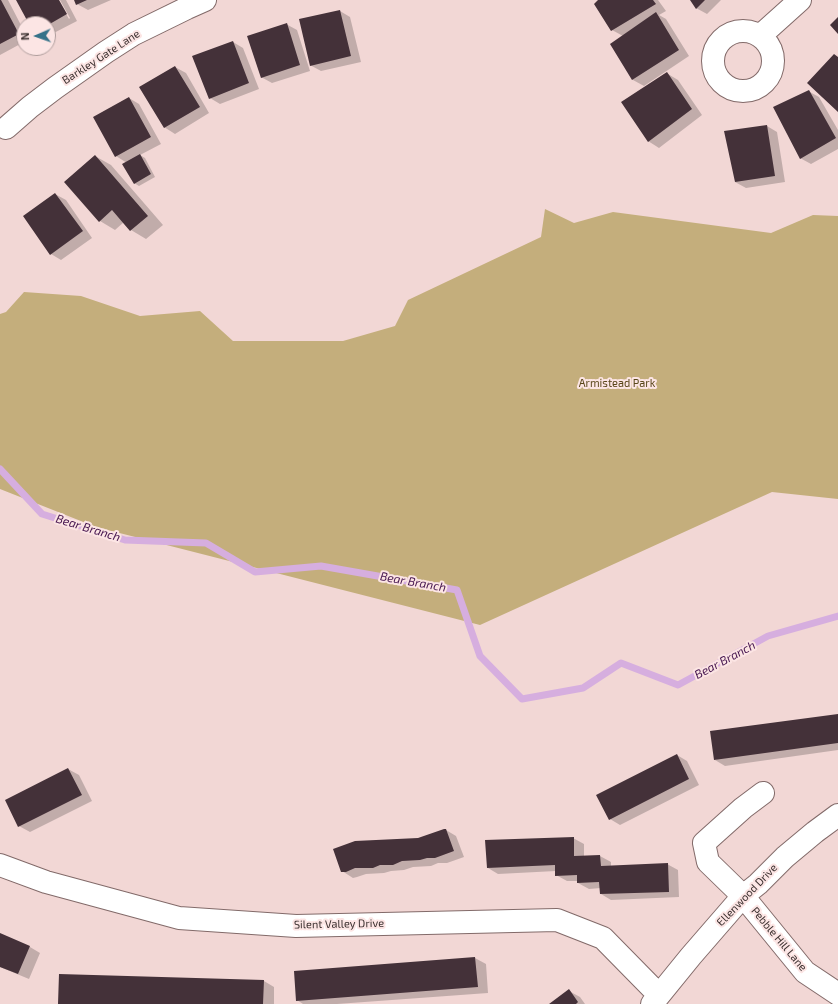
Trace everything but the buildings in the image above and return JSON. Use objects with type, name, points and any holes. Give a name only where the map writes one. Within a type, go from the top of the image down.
[{"type":"street","name":"Barkley Gate Lane","points":[[6,128],[55,88],[106,52],[134,34],[205,0]]},
{"type":"street","points":[[760,36],[800,0]]},
{"type":"street","name":"Pebble Hill Lane","points":[[763,793],[743,808],[704,844],[708,862],[743,896],[805,972],[838,994]]},
{"type":"street","name":"Ellenwood Drive","points":[[655,1000],[743,896],[758,884],[785,856],[838,815]]},
{"type":"street","name":"Silent Valley Drive","points":[[0,865],[46,882],[179,918],[296,926],[557,920],[603,938],[655,1000]]},
{"type":"green space","name":"Armistead Park","points":[[545,209],[574,223],[613,212],[771,233],[813,215],[838,216],[838,499],[772,492],[480,625],[96,527],[0,489],[0,314],[6,312],[24,292],[81,296],[140,316],[200,311],[233,341],[343,341],[395,326],[408,300],[541,237]]},
{"type":"waterway","name":"Bear Branch","points":[[0,469],[42,514],[125,540],[206,543],[255,572],[321,566],[457,590],[480,656],[522,699],[583,688],[621,663],[678,685],[768,636],[838,616]]}]
